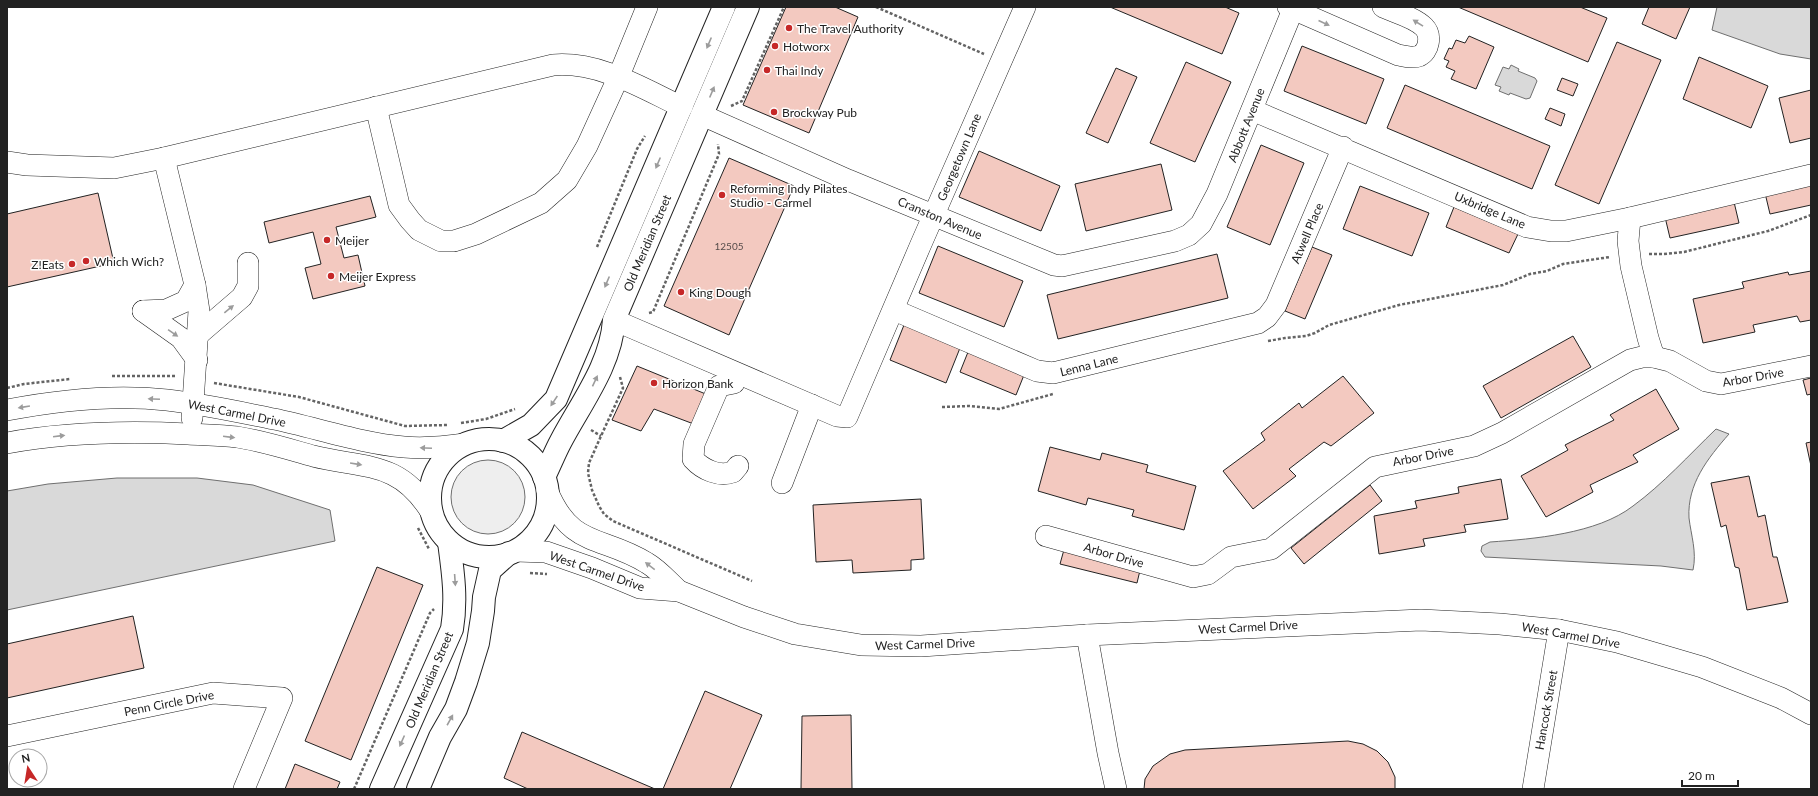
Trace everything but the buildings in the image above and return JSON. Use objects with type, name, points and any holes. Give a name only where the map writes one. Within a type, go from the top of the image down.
[{"type":"main road","name":"Old Meridian Street","points":[[503,441],[531,425],[556,398],[569,371],[724,7]]},
{"type":"main road","name":"Old Meridian Street","points":[[546,483],[562,440],[596,380],[613,336],[614,320],[748,7]]},
{"type":"main road","points":[[418,789],[440,737],[456,709],[466,682],[478,643],[484,597],[490,570],[512,552],[526,544],[541,525],[546,514],[546,483],[540,468],[528,454],[512,444],[503,441],[483,440],[465,444],[454,450],[439,467],[423,517],[438,528],[449,542],[471,554],[484,557],[512,552]]},
{"type":"main road","name":"Old Meridian Street","points":[[381,789],[452,629],[456,603],[449,542]]},
{"type":"street","points":[[376,107],[399,205],[419,230],[441,241],[454,241],[476,234],[541,203],[567,180],[587,146],[618,78],[647,7]]},
{"type":"street","name":"Georgetown Lane","points":[[812,405],[837,416],[847,417],[894,310],[933,215],[1025,7]]},
{"type":"street","points":[[1292,8],[1398,55],[1409,58],[1418,57],[1425,52],[1429,35],[1425,28],[1418,22],[1383,7]]},
{"type":"street","name":"Abbott Avenue","points":[[1187,236],[1201,224],[1217,194],[1292,8]]},
{"type":"street","points":[[7,162],[27,165],[114,168],[164,158],[553,65],[583,66],[618,78],[682,107]]},
{"type":"street","name":"Uxbridge Lane","points":[[1252,110],[1343,147],[1527,226],[1551,231],[1566,231],[1630,218],[1811,175]]},
{"type":"street","name":"Cranston Avenue","points":[[702,115],[843,178],[1054,265],[1062,266],[1139,250],[1175,241],[1187,236]]},
{"type":"street","name":"Atwell Place","points":[[1267,316],[1276,305],[1343,147]]},
{"type":"street","points":[[164,158],[195,284],[199,310],[199,334],[192,404],[191,434]]},
{"type":"street","points":[[1630,218],[1628,241],[1629,253],[1639,304],[1654,357]]},
{"type":"street","points":[[199,334],[242,297],[248,286],[248,263]]},
{"type":"street","points":[[195,284],[186,301],[166,310],[143,312],[181,338],[197,360]]},
{"type":"street","name":"Lenna Lane","points":[[894,310],[1037,371],[1053,373],[1258,323],[1267,316]]},
{"type":"street","points":[[614,320],[731,381],[812,405],[782,483]]},
{"type":"street","name":"Arbor Drive","points":[[1046,536],[1193,577],[1208,574],[1231,557],[1271,549],[1375,467],[1474,446],[1502,433],[1630,360],[1642,357],[1654,357],[1670,361],[1706,381],[1721,384],[1811,366]]},
{"type":"street","points":[[731,381],[696,462],[720,474],[733,472],[738,466]]},
{"type":"street","name":"West Carmel Drive","points":[[7,410],[59,402],[109,398],[166,400],[253,415],[357,439],[398,446],[436,448],[465,444]]},
{"type":"street","name":"West Carmel Drive","points":[[7,443],[78,434],[139,432],[209,434],[237,438],[265,443],[314,456],[387,470],[413,489],[424,501],[423,517]]},
{"type":"street","name":"West Carmel Drive","points":[[546,483],[553,505],[568,525],[579,534],[648,563],[679,591]]},
{"type":"street","name":"West Carmel Drive","points":[[512,552],[546,552],[592,568],[640,588],[679,591],[744,618],[795,634],[861,645],[921,646],[1087,635],[1421,620],[1500,624],[1559,630],[1617,642],[1702,667],[1781,698],[1811,714]]},
{"type":"street","name":"Hancock Street","points":[[1533,789],[1559,630]]},
{"type":"street","points":[[1087,635],[1116,789]]},
{"type":"street","name":"Penn Circle Drive","points":[[7,736],[213,693],[282,698],[244,789]]},
{"type":"path","points":[[732,105],[742,101],[784,7]]},
{"type":"path","points":[[876,7],[1001,61]]},
{"type":"path","points":[[595,252],[637,149],[649,129]]},
{"type":"path","points":[[644,315],[653,312],[719,154],[718,142]]},
{"type":"path","points":[[1262,343],[1285,338],[1306,336],[1315,333],[1329,324],[1399,305],[1503,285],[1530,274],[1548,271],[1569,262],[1594,260],[1629,253],[1664,254],[1684,252],[1768,231],[1811,215]]},
{"type":"path","points":[[620,374],[622,388],[589,464],[588,473],[592,490],[604,514],[612,520],[752,581]]},
{"type":"path","points":[[942,407],[969,406],[999,409],[1054,394]]},
{"type":"path","points":[[460,423],[486,419],[508,413],[518,407]]},
{"type":"path","points":[[405,426],[453,424]]},
{"type":"path","points":[[585,427],[601,436]]},
{"type":"path","points":[[423,517],[430,553]]},
{"type":"path","points":[[523,573],[551,575]]},
{"type":"path","points":[[354,789],[430,613],[436,608]]},
{"type":"shaded area","points":[[1717,7],[1811,7],[1811,59],[1780,54],[1712,30]]},
{"type":"shaded area","points":[[1511,65],[1519,69],[1518,71],[1535,78],[1537,81],[1530,98],[1526,99],[1510,93],[1509,95],[1499,91],[1501,87],[1495,85],[1503,67],[1509,69]]},
{"type":"shaded area","points":[[1716,429],[1729,434],[1700,472],[1691,494],[1689,506],[1689,518],[1694,550],[1693,570],[1661,566],[1485,557],[1481,551],[1482,546],[1490,542],[1545,537],[1583,529],[1602,523],[1618,515],[1633,506],[1655,488]]},
{"type":"shaded area","points":[[481,460],[495,460],[509,466],[519,476],[525,490],[525,504],[519,518],[509,528],[495,534],[481,534],[467,528],[457,518],[451,504],[451,490],[457,476],[467,466]]},
{"type":"shaded area","points":[[117,478],[197,478],[253,485],[330,510],[335,541],[7,610],[7,491],[48,484]]},
{"type":"place","name":"The Travel Authority","points":[[789,28]]},
{"type":"place","name":"Hotworx","points":[[775,46]]},
{"type":"place","name":"Thai Indy","points":[[767,70]]},
{"type":"place","name":"Brockway Pub","points":[[774,112]]},
{"type":"place","name":"Reforming Indy Pilates Studio - Carmel","points":[[722,195]]},
{"type":"place","name":"Meijer","points":[[327,240]]},
{"type":"place","name":"Which Wich?","points":[[86,261]]},
{"type":"place","name":"Z!Eats","points":[[72,264]]},
{"type":"place","name":"Meijer Express","points":[[331,276]]},
{"type":"place","name":"King Dough","points":[[681,292]]},
{"type":"place","name":"Horizon Bank","points":[[654,383]]}]
